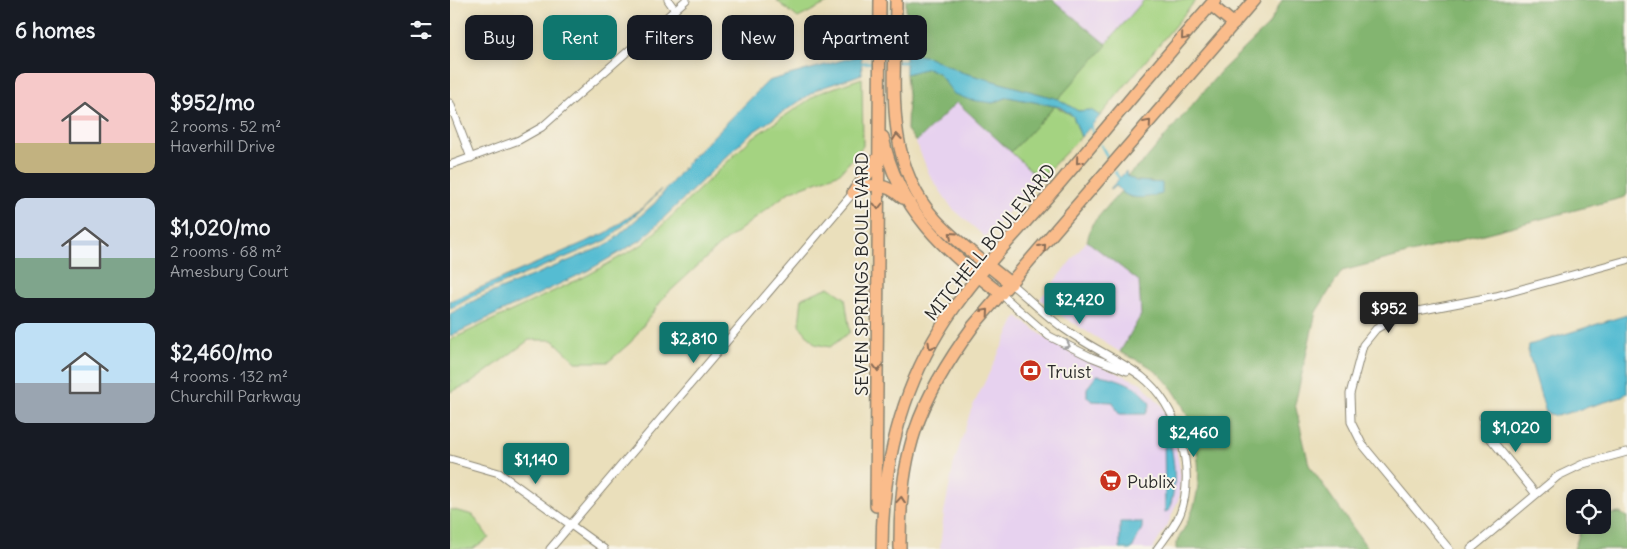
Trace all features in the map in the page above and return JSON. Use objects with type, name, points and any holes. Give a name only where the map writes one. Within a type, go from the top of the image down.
[{"type":"main road","name":"SEVEN SPRINGS BOULEVARD","points":[[877,549],[880,0]]},
{"type":"main road","points":[[896,0],[898,145],[912,186],[936,219],[1011,284]]},
{"type":"main road","points":[[900,549],[902,483],[909,449],[919,415],[951,356],[974,325],[1254,0]]},
{"type":"main road","points":[[1213,2],[1234,24]]},
{"type":"main road","name":"MITCHELL BOULEVARD","points":[[882,549],[887,470],[903,405],[934,340],[955,306],[1213,2]]},
{"type":"main road","points":[[880,121],[892,171],[907,202]]},
{"type":"main road","points":[[853,193],[872,170],[878,157]]},
{"type":"main road","points":[[853,193],[863,186],[878,186],[891,189],[907,202],[937,239],[1001,294]]},
{"type":"street","points":[[668,0],[675,10]]},
{"type":"street","points":[[450,165],[519,140],[542,127],[686,0]]},
{"type":"street","points":[[450,103],[471,158]]},
{"type":"street","points":[[550,549],[853,193]]},
{"type":"street","points":[[1449,549],[1362,444],[1351,422],[1350,394],[1363,345],[1376,329],[1402,314],[1496,296],[1627,260]]},
{"type":"street","points":[[1011,284],[1065,329],[1141,376],[1164,398],[1174,416],[1185,473],[1184,498],[1179,514],[1157,549]]},
{"type":"street","points":[[1001,294],[1049,336],[1091,357],[1141,376]]},
{"type":"street","points":[[1484,417],[1486,433],[1535,493]]},
{"type":"street","points":[[1471,549],[1535,493],[1558,476],[1583,464],[1627,452]]},
{"type":"street","points":[[450,459],[499,473],[604,549]]},
{"type":"shaded area","points":[[1053,0],[1144,0],[1107,45]]},
{"type":"shaded area","points":[[957,102],[1040,179],[985,237],[952,208],[930,176],[916,142]]},
{"type":"shaded area","points":[[1087,241],[1139,281],[1141,315],[1120,352],[1060,315],[1040,299]]},
{"type":"shaded area","points":[[1017,316],[1050,341],[1080,357],[1141,383],[1162,406],[1174,434],[1181,476],[1179,498],[1168,524],[1153,549],[940,549],[944,512],[954,463],[971,410]]},
{"type":"green space","points":[[776,0],[829,0],[829,2],[798,18]]},
{"type":"green space","points":[[906,0],[1053,0],[1107,45],[1058,99],[961,72],[927,57],[927,15],[906,15]]},
{"type":"green space","points":[[1144,0],[1196,0],[1100,116],[1091,110],[1078,111],[1058,99]]},
{"type":"green space","points":[[1282,0],[1627,0],[1627,194],[1625,197],[1342,271],[1316,312],[1295,404],[1309,465],[1368,549],[1176,549],[1176,543],[1193,509],[1197,492],[1199,473],[1193,434],[1187,415],[1167,382],[1150,367],[1120,352],[1141,315],[1139,281],[1087,241],[1092,224],[1120,192],[1131,197],[1148,197],[1153,182],[1136,181],[1127,176],[1146,159],[1221,71],[1268,26]]},
{"type":"green space","points":[[928,68],[938,73],[955,94],[993,103],[1008,97],[1055,106],[1011,152],[957,102],[916,142],[907,130],[908,95],[906,74]]},
{"type":"green space","points":[[862,78],[863,146],[840,173],[789,192],[719,246],[665,296],[631,342],[608,362],[576,362],[553,340],[529,340],[471,383],[450,392],[450,340],[588,275],[643,244],[752,138],[819,93]]},
{"type":"green space","points":[[1055,106],[1073,116],[1081,137],[1040,179],[1011,152]]},
{"type":"green space","points":[[829,287],[845,298],[850,332],[830,347],[815,344],[799,325],[802,298]]},
{"type":"green space","points":[[450,509],[473,515],[489,538],[472,549],[450,549]]},
{"type":"green space","points":[[1620,513],[1627,517],[1627,549],[1574,549],[1579,534],[1611,534],[1611,514]]},
{"type":"water","points":[[927,57],[929,57],[961,72],[1058,99],[1078,111],[1091,110],[1100,116],[1081,137],[1073,116],[1060,107],[1008,97],[993,103],[970,100],[954,94],[938,73],[928,68],[906,74],[906,60],[927,60]]},
{"type":"water","points":[[843,60],[861,60],[862,74],[818,89],[750,134],[641,240],[587,271],[450,336],[450,314],[479,298],[609,244],[655,203],[691,159],[768,81]]},
{"type":"water","points":[[1126,171],[1127,176],[1136,181],[1162,183],[1162,194],[1137,198],[1126,195],[1117,186],[1110,189]]},
{"type":"water","points":[[661,189],[652,200],[607,240],[477,294],[450,309],[450,301],[606,233],[645,206]]},
{"type":"water","points":[[1627,315],[1627,393],[1622,397],[1557,416],[1546,413],[1528,352],[1529,345]]},
{"type":"water","points":[[1097,375],[1120,380],[1135,387],[1150,404],[1146,414],[1119,414],[1113,402],[1092,401],[1087,397],[1087,388]]},
{"type":"water","points":[[1164,434],[1169,434],[1174,472],[1172,500],[1169,510],[1165,512]]},
{"type":"water","points":[[1120,522],[1142,522],[1142,528],[1132,549],[1120,549]]},
{"type":"waterway","points":[[861,63],[877,62]]},
{"type":"waterway","points":[[897,62],[906,62]]},
{"type":"waterway","points":[[1090,126],[1094,133]]},
{"type":"waterway","points":[[1101,145],[1109,160]]},
{"type":"waterway","points":[[1115,172],[1119,178]]},
{"type":"place","name":"Truist","points":[[1031,371]]},
{"type":"place","name":"Publix","points":[[1111,481]]}]
